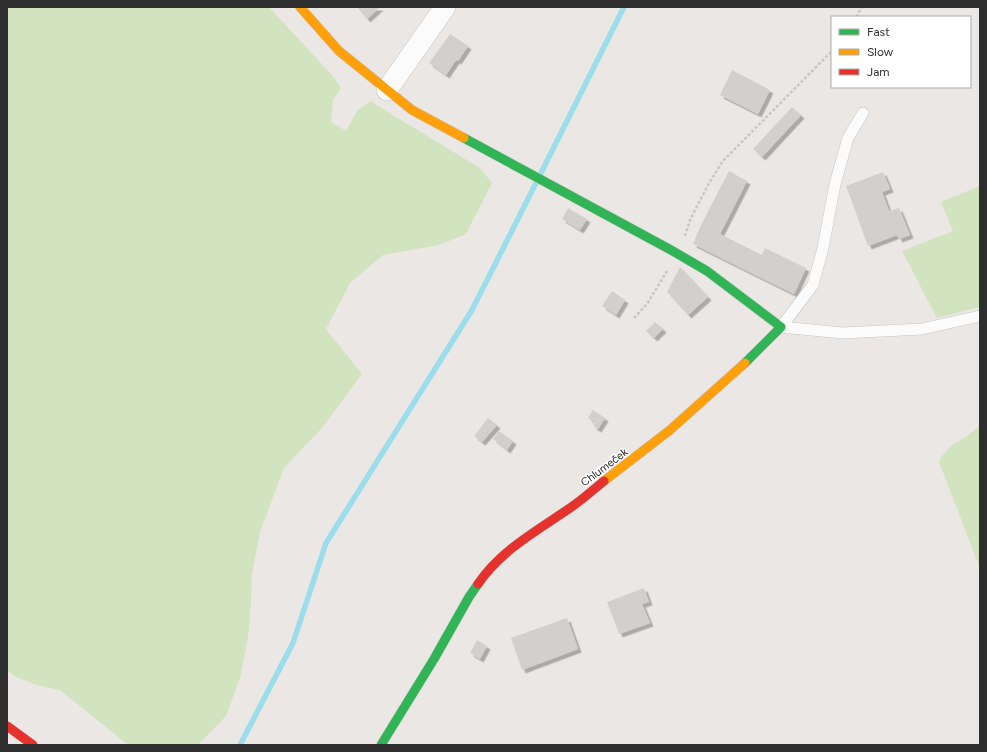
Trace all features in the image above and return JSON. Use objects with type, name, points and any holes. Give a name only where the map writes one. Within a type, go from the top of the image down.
[{"type":"main road","points":[[306,9],[339,50],[412,110],[674,252],[719,280],[780,327]]},
{"type":"main road","name":"Chlumeček","points":[[381,745],[434,659],[469,597],[480,581],[499,560],[522,540],[571,507],[670,430],[738,369],[780,327]]},
{"type":"main road","points":[[7,726],[33,745]]},
{"type":"street","points":[[388,90],[445,7]]},
{"type":"lane","points":[[780,327],[813,285],[823,248],[835,184],[848,138],[863,113]]},
{"type":"lane","points":[[780,327],[844,332],[922,329],[980,316]]},
{"type":"path","points":[[857,16],[862,7]]},
{"type":"path","points":[[634,318],[647,304],[707,187],[722,162],[831,52]]},
{"type":"green space","points":[[7,7],[269,7],[332,75],[341,88],[333,100],[331,122],[346,131],[357,111],[370,101],[480,168],[492,183],[466,234],[439,245],[383,255],[350,283],[326,329],[362,374],[322,428],[284,468],[260,532],[252,573],[248,638],[240,678],[226,716],[198,745],[128,745],[60,690],[36,685],[14,676],[7,670]]},
{"type":"green space","points":[[980,186],[980,307],[937,318],[902,251],[953,231],[941,202]]},
{"type":"green space","points":[[980,426],[980,568],[939,462],[951,446]]},
{"type":"building","points":[[357,7],[380,7],[367,19]]},
{"type":"building","points":[[450,34],[468,46],[446,75],[429,63]]},
{"type":"building","points":[[732,70],[770,90],[758,114],[720,95]]},
{"type":"building","points":[[792,107],[801,115],[762,157],[753,149]]},
{"type":"building","points":[[729,171],[747,181],[720,234],[762,255],[765,248],[806,268],[794,294],[693,244],[701,225]]},
{"type":"building","points":[[883,172],[890,189],[882,192],[889,211],[899,208],[910,235],[899,239],[897,235],[868,246],[846,186]]},
{"type":"building","points":[[568,208],[587,219],[580,230],[562,219]]},
{"type":"building","points":[[680,267],[708,297],[688,315],[667,292]]},
{"type":"building","points":[[612,291],[625,300],[616,315],[602,306]]},
{"type":"building","points":[[655,322],[663,329],[654,338],[646,331]]},
{"type":"building","points":[[593,410],[605,418],[598,429],[593,426],[595,423],[588,418]]},
{"type":"building","points":[[488,418],[497,425],[482,442],[474,436]]},
{"type":"building","points":[[499,431],[513,441],[507,450],[493,439]]},
{"type":"building","points":[[644,588],[649,602],[642,604],[650,623],[619,634],[607,602]]},
{"type":"building","points":[[567,618],[578,649],[522,670],[511,638]]},
{"type":"building","points":[[477,640],[487,646],[480,659],[470,653]]},
{"type":"waterway","points":[[540,175],[624,7]]},
{"type":"waterway","points":[[240,745],[293,643],[326,543],[472,310],[536,183]]},
{"type":"traffic: fast","points":[[464,138],[707,271],[781,327],[745,363]]},
{"type":"traffic: fast","points":[[381,745],[478,584]]},
{"type":"traffic: slow","points":[[300,7],[339,51],[412,110],[464,138]]},
{"type":"traffic: slow","points":[[604,481],[670,430],[745,363]]},
{"type":"traffic: jam","points":[[478,584],[487,572],[509,551],[574,505],[604,481]]},
{"type":"traffic: jam","points":[[7,726],[33,745]]}]
